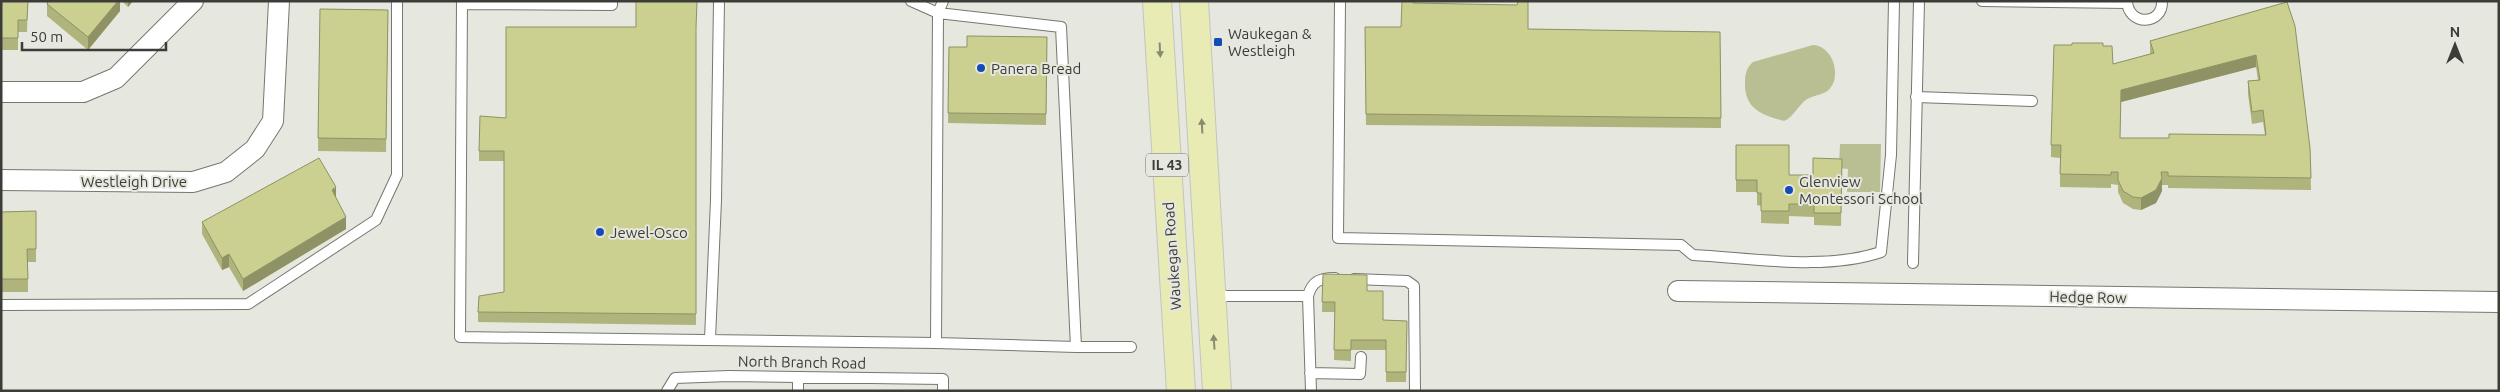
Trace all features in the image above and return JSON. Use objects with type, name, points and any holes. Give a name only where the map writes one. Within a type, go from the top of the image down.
[{"type":"main road","name":"Waukegan Road","points":[[1157,1],[1181,391]]},
{"type":"main road","name":"IL 43","points":[[1194,1],[1217,391]]},
{"type":"street","points":[[1,92],[83,92],[116,78],[193,1]]},
{"type":"street","name":"Westleigh Drive","points":[[1,180],[194,182],[226,172],[255,149],[273,121],[279,1]]},
{"type":"street","name":"Hedge Row","points":[[1678,291],[2499,302]]},
{"type":"lane","points":[[1,305],[248,304],[376,220],[397,174],[397,1]]},
{"type":"lane","points":[[612,1],[612,5],[462,3],[460,337],[710,339],[1131,347]]},
{"type":"lane","points":[[710,339],[716,200],[719,1]]},
{"type":"lane","points":[[911,1],[938,13],[1061,27],[1076,347]]},
{"type":"lane","points":[[936,343],[938,13],[943,1]]},
{"type":"lane","points":[[1340,1],[1338,238],[1681,245],[1693,255],[1820,262],[1866,257],[1881,252],[1891,155],[1894,1]]},
{"type":"lane","points":[[1913,264],[1918,1]]},
{"type":"lane","points":[[1982,1],[2127,2],[2128,9],[2136,18],[2147,21],[2158,15],[2162,1]]},
{"type":"lane","points":[[1916,97],[2032,101]]},
{"type":"lane","points":[[1311,391],[1308,296],[1314,283],[1319,280],[1385,280],[1411,283],[1415,292],[1415,391]]},
{"type":"lane","points":[[1211,296],[1308,296]]},
{"type":"lane","points":[[1310,373],[1360,374],[1361,356]]},
{"type":"lane","points":[[798,377],[798,391]]},
{"type":"lane","name":"North Branch Road","points":[[667,391],[675,378],[798,377],[943,379],[943,391]]},
{"type":"green space","points":[[1813,45],[1825,50],[1833,61],[1835,75],[1829,90],[1807,99],[1791,117],[1784,121],[1756,110],[1748,99],[1745,84],[1747,69],[1751,64]]},
{"type":"green space","points":[[1840,144],[1881,144],[1880,192],[1847,192],[1848,169],[1839,168]]},
{"type":"building","points":[[1,1],[28,1],[27,20],[18,20],[18,38],[1,38]]},
{"type":"building","points":[[48,1],[118,1],[88,37],[47,4]]},
{"type":"building","name":"Jewel-Osco","points":[[636,1],[697,1],[696,314],[478,312],[479,296],[504,292],[504,151],[479,151],[480,116],[506,118],[506,27],[636,27]]},
{"type":"building","points":[[1402,1],[1413,1],[1413,3],[1517,5],[1518,1],[1528,1],[1528,29],[1720,32],[1721,118],[1366,114],[1365,27],[1401,27]]},
{"type":"building","points":[[2287,2],[2295,26],[2310,148],[2311,178],[2168,176],[2168,172],[2161,172],[2162,178],[2156,190],[2141,198],[2133,197],[2123,191],[2118,180],[2118,172],[2111,172],[2111,175],[2060,174],[2061,145],[2051,145],[2054,45],[2103,43],[2103,46],[2112,46],[2113,64],[2154,53],[2150,41]],"holes":[[[2256,55],[2260,80],[2248,81],[2252,112],[2263,110],[2266,135],[2169,134],[2169,138],[2120,138],[2121,90]]]},
{"type":"building","points":[[320,9],[388,10],[386,139],[318,138]]},
{"type":"building","points":[[967,36],[1047,37],[1046,114],[948,113],[949,47],[967,47]]},
{"type":"building","name":"Glenview Montessori School","points":[[1736,145],[1789,145],[1789,175],[1813,175],[1813,158],[1842,159],[1841,213],[1814,213],[1814,204],[1789,204],[1789,211],[1761,211],[1761,193],[1757,193],[1757,180],[1736,180]]},
{"type":"building","points":[[319,158],[336,187],[332,190],[346,217],[243,279],[229,254],[222,258],[202,222]]},
{"type":"building","points":[[36,211],[36,249],[27,249],[28,279],[1,279],[1,212]]},
{"type":"building","points":[[1323,274],[1367,275],[1367,291],[1383,291],[1383,320],[1407,321],[1406,372],[1386,372],[1386,340],[1351,340],[1351,350],[1334,350],[1335,302],[1322,302]]},
{"type":"place","name":"Waukegan & Westleigh","points":[[1218,42]]},
{"type":"place","name":"Panera Bread","points":[[981,68]]},
{"type":"place","name":"Glenview Montessori School","points":[[1789,190]]},
{"type":"place","name":"Jewel-Osco","points":[[600,232]]}]
